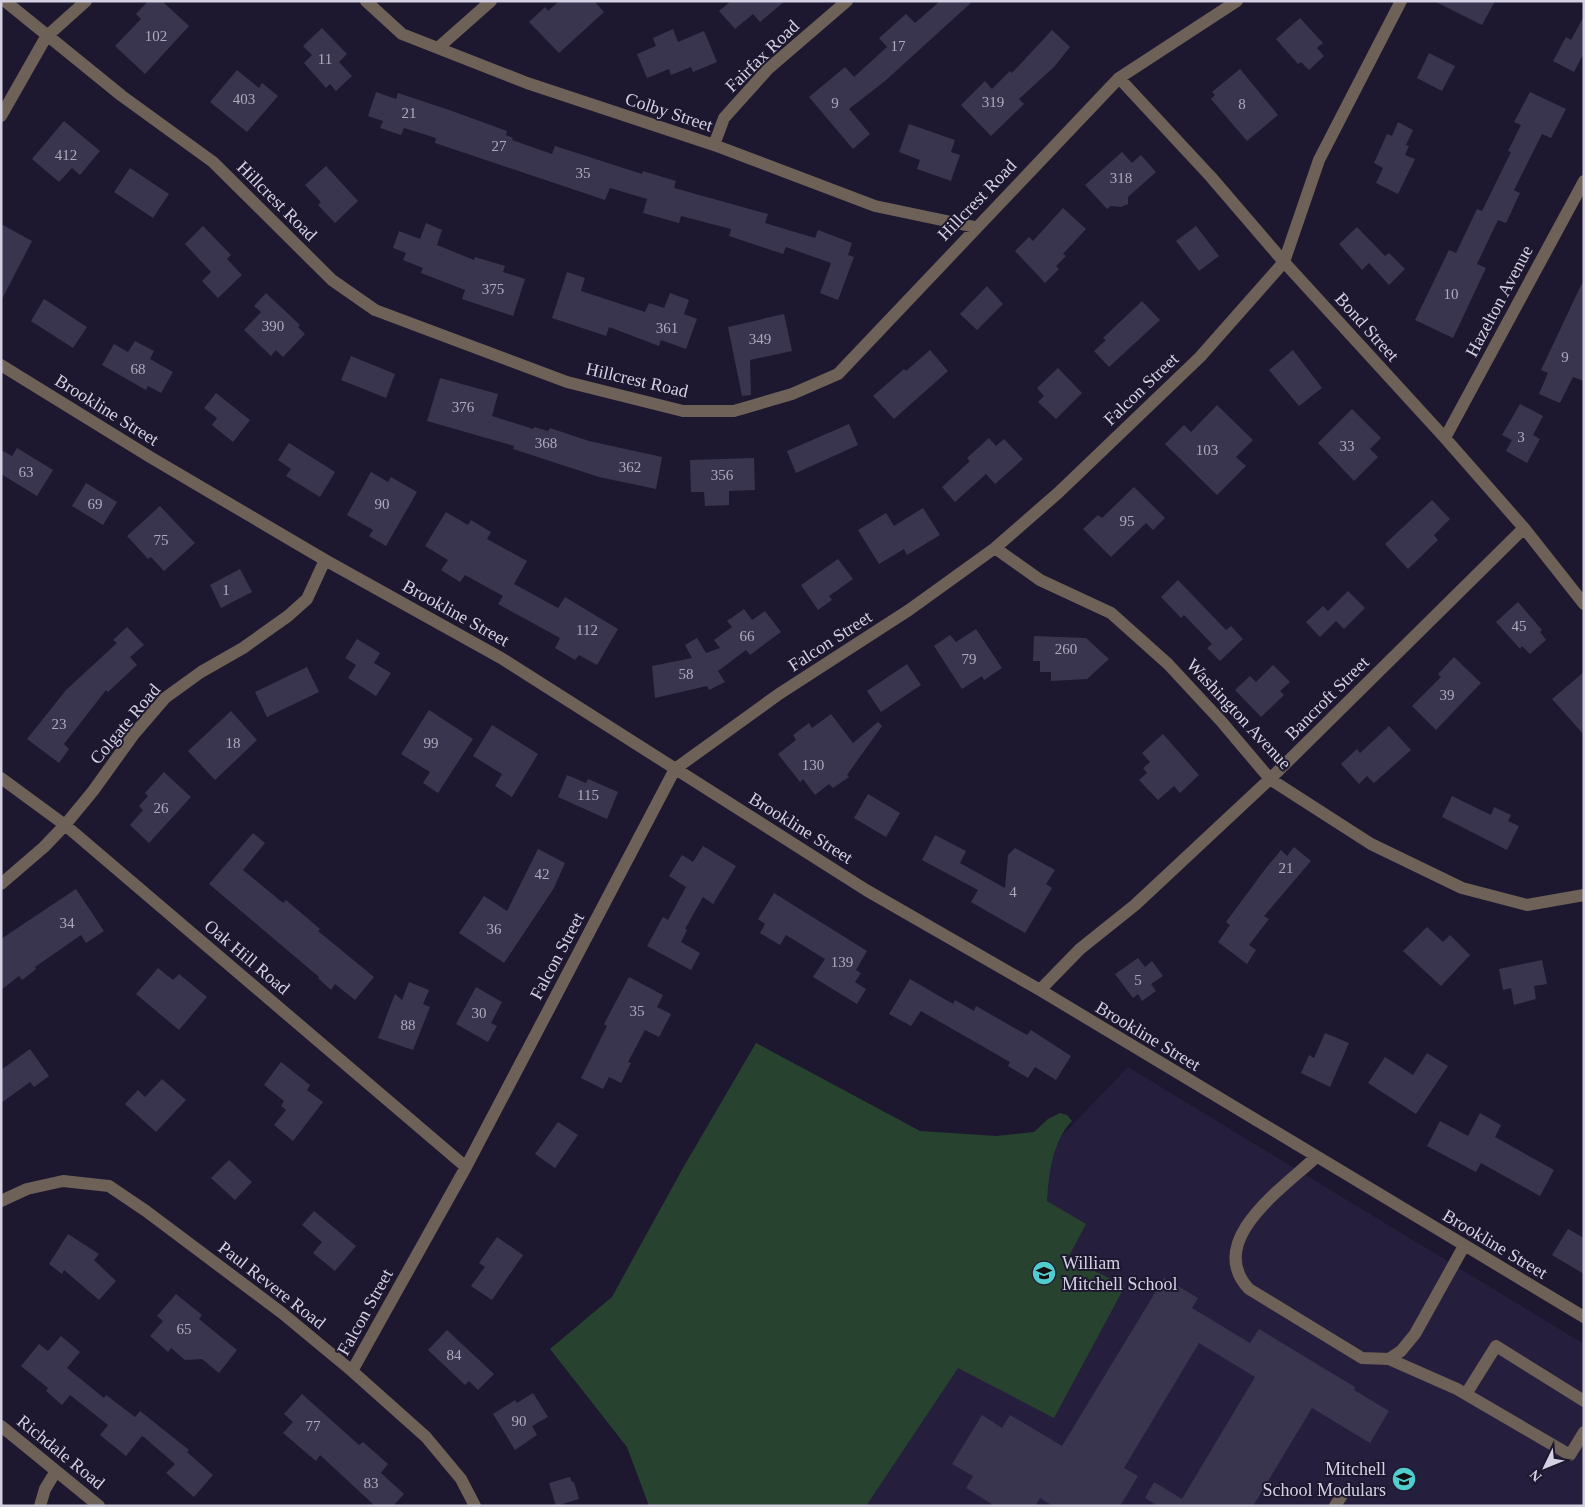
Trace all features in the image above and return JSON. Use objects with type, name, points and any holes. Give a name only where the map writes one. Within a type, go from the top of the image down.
[{"type":"street","name":"Hillcrest Road","points":[[5,1],[46,37],[122,96],[213,162],[332,280],[376,310],[567,382],[683,411],[734,412],[792,394],[838,374],[975,227],[1119,78],[1237,1]]},
{"type":"street","points":[[1,116],[46,37],[86,1]]},
{"type":"street","name":"Colby Street","points":[[366,1],[402,34],[527,83],[714,145],[875,206],[975,227]]},
{"type":"street","points":[[439,47],[491,1]]},
{"type":"street","name":"Fairfax Road","points":[[714,145],[724,118],[768,69],[847,1]]},
{"type":"street","name":"Falcon Street","points":[[352,1370],[466,1167],[675,769],[779,694],[909,610],[995,548],[1058,493],[1200,357],[1284,262],[1319,160],[1401,1]]},
{"type":"street","name":"Bond Street","points":[[1119,78],[1211,177],[1284,262],[1445,438],[1524,528],[1584,604]]},
{"type":"street","name":"Hazelton Avenue","points":[[1445,438],[1584,181]]},
{"type":"street","name":"Brookline Street","points":[[1,365],[150,457],[325,560],[501,658],[866,890],[1040,990],[1315,1158],[1584,1318]]},
{"type":"street","name":"Bancroft Street","points":[[1040,990],[1080,948],[1135,905],[1270,779],[1524,528]]},
{"type":"street","name":"Washington Avenue","points":[[995,548],[1040,580],[1111,614],[1168,664],[1222,721],[1270,779],[1371,844],[1462,888],[1527,905],[1584,895]]},
{"type":"street","name":"Colgate Road","points":[[1,884],[44,847],[65,825],[93,791],[134,734],[165,698],[201,672],[243,648],[288,616],[307,599],[325,560]]},
{"type":"street","name":"Oak Hill Road","points":[[1,778],[65,825],[466,1167]]},
{"type":"street","points":[[1315,1158],[1251,1217],[1239,1236],[1234,1263],[1244,1284],[1249,1289],[1362,1358],[1389,1359],[1466,1394],[1570,1456],[1584,1432]]},
{"type":"street","name":"Paul Revere Road","points":[[1,1200],[27,1189],[64,1181],[109,1186],[146,1210],[282,1313],[352,1370],[426,1436],[461,1478],[475,1506]]},
{"type":"street","points":[[1389,1359],[1401,1351],[1415,1334],[1464,1246]]},
{"type":"street","points":[[1466,1394],[1496,1346],[1584,1401]]},
{"type":"street","name":"Richdale Road","points":[[1,1426],[99,1506]]},
{"type":"street","points":[[40,1506],[45,1489],[56,1471]]},
{"type":"street","points":[[1335,1506],[1344,1492]]},
{"type":"shaded area","name":"William Mitchell School","points":[[756,1043],[1016,1183],[1128,1067],[1584,1344],[1584,1506],[717,1506],[612,1297],[683,1168]]},
{"type":"green space","points":[[756,1043],[920,1131],[996,1136],[1034,1132],[1048,1119],[1060,1113],[1067,1115],[1072,1121],[1065,1129],[1056,1148],[1049,1180],[1047,1201],[1086,1224],[1068,1258],[1125,1286],[1054,1418],[958,1368],[866,1506],[649,1506],[627,1447],[550,1349],[612,1297],[683,1168]]},
{"type":"building","points":[[148,1],[162,1],[189,26],[145,74],[115,46],[141,19],[136,14]]},
{"type":"building","points":[[559,1],[594,1],[604,12],[559,53],[529,22],[545,7],[548,11]]},
{"type":"building","points":[[731,1],[785,1],[760,22],[753,14],[735,29],[719,11]]},
{"type":"building","points":[[940,1],[973,1],[885,81],[849,109],[870,134],[853,149],[809,97],[845,67],[854,77],[887,47],[879,38],[906,14],[915,23]]},
{"type":"building","points":[[1434,1],[1495,1],[1482,25]]},
{"type":"building","points":[[1584,16],[1584,53],[1574,72],[1553,61],[1566,37],[1571,40]]},
{"type":"building","points":[[1300,18],[1323,43],[1317,48],[1324,56],[1309,70],[1301,62],[1298,64],[1276,39]]},
{"type":"building","points":[[322,28],[347,54],[339,62],[352,76],[336,91],[330,84],[326,88],[304,63],[312,55],[303,46]]},
{"type":"building","points":[[673,29],[678,42],[704,31],[717,62],[693,72],[691,67],[671,75],[669,69],[647,78],[637,54],[656,46],[653,38]]},
{"type":"building","points":[[1052,30],[1070,47],[1054,67],[1019,99],[1024,104],[991,136],[961,105],[985,81],[992,89],[1010,71],[1012,73]]},
{"type":"building","points":[[1429,53],[1455,66],[1442,91],[1417,78]]},
{"type":"building","points":[[1240,69],[1278,115],[1247,141],[1211,99],[1215,95],[1212,92]]},
{"type":"building","points":[[237,70],[259,88],[262,83],[278,96],[247,132],[210,102]]},
{"type":"building","points":[[376,92],[396,99],[398,93],[449,110],[507,131],[506,135],[513,138],[512,140],[552,154],[555,146],[642,174],[643,171],[676,181],[674,188],[768,214],[765,223],[815,238],[818,230],[852,243],[848,255],[854,257],[838,300],[820,293],[831,263],[786,247],[783,254],[729,236],[731,229],[681,216],[679,223],[643,213],[647,199],[610,188],[605,200],[435,143],[436,138],[404,128],[401,135],[380,128],[383,121],[368,116]]},
{"type":"building","points":[[1530,92],[1566,109],[1551,138],[1542,134],[1514,190],[1520,193],[1506,223],[1498,220],[1477,264],[1486,268],[1453,338],[1415,320],[1449,250],[1456,253],[1477,209],[1482,211],[1511,152],[1508,151],[1521,125],[1514,122]]},
{"type":"building","points":[[64,121],[100,151],[80,175],[72,168],[59,182],[32,159]]},
{"type":"building","points":[[1398,122],[1413,130],[1406,145],[1409,146],[1405,155],[1415,159],[1398,194],[1376,183],[1383,168],[1374,163],[1387,134],[1392,136]]},
{"type":"building","points":[[909,124],[955,140],[951,152],[960,155],[951,181],[917,169],[920,160],[899,152]]},
{"type":"building","points":[[1122,152],[1132,163],[1141,155],[1156,172],[1128,197],[1128,204],[1121,207],[1111,206],[1107,209],[1085,185]]},
{"type":"building","points":[[326,166],[358,201],[335,223],[318,205],[321,202],[305,185]]},
{"type":"building","points":[[130,168],[169,194],[153,218],[114,192]]},
{"type":"building","points":[[1063,208],[1086,229],[1063,254],[1066,256],[1056,266],[1059,269],[1045,283],[1015,251],[1029,237],[1033,241]]},
{"type":"building","points":[[426,223],[442,230],[437,245],[474,260],[475,257],[505,266],[503,272],[525,279],[513,316],[462,299],[465,290],[421,273],[423,268],[403,260],[406,253],[393,248],[399,231],[420,239]]},
{"type":"building","points":[[1,224],[32,241],[1,301]]},
{"type":"building","points":[[203,226],[231,255],[227,259],[242,275],[218,298],[202,281],[211,272],[185,244]]},
{"type":"building","points":[[1196,226],[1219,256],[1199,271],[1176,241]]},
{"type":"building","points":[[1357,227],[1385,256],[1389,253],[1405,269],[1389,285],[1369,263],[1362,270],[1339,244]]},
{"type":"building","points":[[567,272],[585,278],[581,291],[645,312],[649,303],[664,308],[670,293],[689,300],[684,314],[697,319],[686,349],[661,340],[659,346],[609,327],[606,336],[552,318]]},
{"type":"building","points":[[1584,279],[1584,381],[1573,377],[1560,403],[1539,394],[1548,373],[1541,370]]},
{"type":"building","points":[[987,286],[1003,304],[977,330],[960,314]]},
{"type":"building","points":[[266,293],[300,325],[298,327],[305,334],[283,357],[276,350],[271,356],[244,330],[261,312],[254,306]]},
{"type":"building","points":[[44,299],[87,327],[73,348],[31,321]]},
{"type":"building","points":[[1142,301],[1160,320],[1109,367],[1094,351],[1106,340],[1103,338]]},
{"type":"building","points":[[784,314],[792,351],[750,360],[751,395],[742,396],[728,327]]},
{"type":"building","points":[[135,341],[154,351],[150,359],[173,372],[161,393],[148,386],[146,390],[102,365],[114,344],[128,352]]},
{"type":"building","points":[[930,350],[948,371],[894,419],[873,396],[904,369],[906,371]]},
{"type":"building","points":[[1293,350],[1322,388],[1299,406],[1269,370]]},
{"type":"building","points":[[351,356],[395,374],[386,398],[341,380]]},
{"type":"building","points":[[1058,368],[1082,393],[1056,419],[1038,402],[1044,396],[1037,388]]},
{"type":"building","points":[[440,378],[498,394],[492,416],[533,429],[534,427],[548,431],[550,428],[589,441],[662,457],[656,489],[599,477],[513,449],[514,446],[427,421]]},
{"type":"building","points":[[216,393],[250,420],[233,442],[212,425],[217,418],[204,408]]},
{"type":"building","points":[[1520,404],[1543,416],[1533,435],[1540,439],[1527,463],[1506,451],[1512,440],[1502,435]]},
{"type":"building","points":[[1217,405],[1253,440],[1236,457],[1246,466],[1217,495],[1165,444],[1184,425],[1191,432]]},
{"type":"building","points":[[1352,409],[1381,438],[1370,449],[1378,457],[1354,481],[1318,443]]},
{"type":"building","points":[[849,424],[858,445],[796,473],[787,451]]},
{"type":"building","points":[[989,438],[996,446],[1004,439],[1023,459],[995,484],[986,474],[955,502],[942,487],[970,461],[967,458]]},
{"type":"building","points":[[289,443],[335,472],[320,497],[286,476],[291,469],[278,460]]},
{"type":"building","points":[[17,448],[53,470],[37,496],[1,474],[1,450],[12,456]]},
{"type":"building","points":[[754,458],[755,490],[729,491],[729,505],[705,506],[704,492],[691,492],[690,460]]},
{"type":"building","points":[[371,472],[388,482],[391,477],[417,492],[386,546],[369,536],[373,530],[347,515]]},
{"type":"building","points":[[86,483],[117,502],[103,525],[72,506]]},
{"type":"building","points":[[1134,487],[1165,518],[1153,530],[1146,523],[1111,557],[1083,529],[1098,515],[1102,518]]},
{"type":"building","points":[[1432,500],[1450,519],[1434,535],[1438,540],[1408,569],[1385,544]]},
{"type":"building","points":[[160,506],[195,543],[164,571],[151,557],[148,559],[127,536]]},
{"type":"building","points":[[923,508],[940,535],[907,555],[904,549],[879,564],[858,530],[886,513],[894,526]]},
{"type":"building","points":[[446,512],[468,525],[471,520],[491,532],[487,539],[527,561],[514,584],[558,608],[565,597],[618,629],[597,665],[579,655],[575,660],[555,648],[560,638],[498,604],[503,596],[465,575],[460,582],[441,570],[448,560],[425,546]]},
{"type":"building","points":[[838,559],[853,579],[829,596],[832,600],[818,610],[801,585]]},
{"type":"building","points":[[240,569],[252,592],[221,608],[210,585]]},
{"type":"building","points":[[1178,580],[1226,630],[1231,626],[1243,639],[1220,661],[1207,648],[1212,644],[1184,615],[1181,618],[1161,597]]},
{"type":"building","points":[[1348,591],[1365,608],[1344,629],[1336,621],[1320,637],[1306,622],[1323,606],[1328,611]]},
{"type":"building","points":[[1518,602],[1542,630],[1540,632],[1546,640],[1530,654],[1522,646],[1520,649],[1496,622]]},
{"type":"building","points":[[744,609],[752,620],[765,611],[781,632],[750,655],[746,650],[718,671],[725,682],[709,690],[707,686],[655,698],[652,666],[692,658],[685,645],[697,638],[706,653],[720,648],[714,640],[732,627],[727,621]]},
{"type":"building","points":[[127,627],[144,645],[130,657],[137,665],[108,692],[106,690],[64,744],[69,749],[59,763],[27,739],[66,690],[117,643],[113,640]]},
{"type":"building","points":[[976,629],[1002,668],[984,680],[982,676],[962,689],[934,646],[950,635],[956,642]]},
{"type":"building","points":[[1034,636],[1086,638],[1109,659],[1087,679],[1051,681],[1051,672],[1040,672],[1040,661],[1033,661]]},
{"type":"building","points":[[357,639],[380,653],[374,663],[391,673],[376,696],[348,678],[356,665],[345,658]]},
{"type":"building","points":[[1454,657],[1481,683],[1436,730],[1412,706],[1441,677],[1438,674]]},
{"type":"building","points":[[907,664],[921,685],[881,712],[867,691]]},
{"type":"building","points":[[1273,665],[1290,682],[1280,691],[1284,695],[1261,717],[1235,690],[1250,676],[1256,682]]},
{"type":"building","points":[[307,667],[319,692],[267,717],[255,692]]},
{"type":"building","points":[[1584,672],[1584,735],[1552,699]]},
{"type":"building","points":[[429,710],[473,739],[438,793],[423,783],[430,772],[401,754]]},
{"type":"building","points":[[231,711],[257,740],[215,780],[188,751]]},
{"type":"building","points":[[831,714],[853,743],[878,722],[882,726],[847,775],[849,777],[833,788],[829,784],[815,795],[803,779],[800,782],[778,754],[796,740],[793,735],[809,723],[812,728]]},
{"type":"building","points":[[492,725],[538,754],[512,797],[495,786],[502,774],[473,756]]},
{"type":"building","points":[[1389,726],[1411,750],[1374,783],[1367,776],[1359,784],[1341,764],[1357,749],[1360,753]]},
{"type":"building","points":[[1163,734],[1199,775],[1180,793],[1174,786],[1158,800],[1139,780],[1147,773],[1143,768],[1150,762],[1142,753]]},
{"type":"building","points":[[164,772],[191,797],[149,843],[130,825],[143,810],[139,806],[148,796],[145,793]]},
{"type":"building","points":[[567,775],[586,783],[588,779],[618,792],[607,819],[558,797]]},
{"type":"building","points":[[868,794],[900,813],[886,837],[854,818]]},
{"type":"building","points":[[1452,796],[1491,815],[1494,807],[1511,815],[1508,821],[1519,826],[1507,850],[1442,817]]},
{"type":"building","points":[[253,833],[265,843],[243,870],[283,903],[286,900],[320,929],[318,931],[374,977],[355,1000],[335,984],[331,990],[319,977],[209,884]]},
{"type":"building","points":[[935,835],[966,851],[960,863],[1005,888],[1008,855],[1015,848],[1055,870],[1046,884],[1052,888],[1025,933],[971,902],[978,890],[922,860]]},
{"type":"building","points":[[703,846],[736,866],[713,904],[703,897],[685,929],[687,930],[681,942],[700,953],[691,970],[647,946],[663,917],[668,920],[686,887],[669,876],[682,855],[693,862]]},
{"type":"building","points":[[1294,847],[1311,861],[1264,916],[1269,919],[1249,945],[1256,950],[1247,964],[1218,942],[1230,925],[1226,922],[1281,850],[1287,856]]},
{"type":"building","points":[[538,849],[565,863],[554,888],[504,963],[459,933],[484,896],[507,911]]},
{"type":"building","points":[[76,889],[104,931],[86,943],[81,935],[35,967],[36,969],[22,980],[19,976],[1,990],[1,939]]},
{"type":"building","points":[[774,893],[867,951],[856,970],[861,973],[855,982],[866,989],[857,1004],[813,977],[825,959],[786,935],[780,945],[760,933],[765,924],[758,919]]},
{"type":"building","points":[[1427,927],[1443,942],[1450,935],[1470,955],[1441,986],[1403,951]]},
{"type":"building","points":[[1138,958],[1145,967],[1152,961],[1163,976],[1151,984],[1156,991],[1142,1001],[1138,994],[1133,998],[1115,974]]},
{"type":"building","points":[[1542,960],[1547,984],[1534,986],[1536,999],[1514,1005],[1511,988],[1503,990],[1499,969]]},
{"type":"building","points":[[158,968],[173,980],[179,974],[207,997],[179,1030],[136,994]]},
{"type":"building","points":[[629,977],[663,995],[657,1007],[671,1014],[659,1037],[645,1030],[628,1062],[631,1063],[621,1083],[609,1077],[603,1089],[581,1078],[607,1026],[604,1024]]},
{"type":"building","points":[[910,979],[953,1004],[955,1000],[974,1011],[976,1006],[1027,1035],[1031,1030],[1071,1056],[1056,1080],[1035,1067],[1028,1078],[1008,1066],[1010,1062],[921,1011],[911,1026],[889,1014]]},
{"type":"building","points":[[409,982],[429,990],[423,1004],[430,1007],[413,1050],[378,1038],[395,994],[402,1000]]},
{"type":"building","points":[[476,987],[502,1002],[491,1023],[497,1026],[488,1042],[456,1024]]},
{"type":"building","points":[[1325,1033],[1349,1043],[1330,1087],[1301,1073],[1309,1055],[1314,1058]]},
{"type":"building","points":[[30,1049],[49,1076],[34,1087],[30,1082],[1,1103],[1,1070]]},
{"type":"building","points":[[1427,1053],[1448,1066],[1416,1114],[1368,1083],[1385,1057],[1413,1075]]},
{"type":"building","points":[[281,1062],[310,1085],[307,1090],[323,1102],[293,1141],[274,1125],[286,1110],[281,1106],[284,1101],[264,1085]]},
{"type":"building","points":[[162,1079],[186,1100],[156,1132],[125,1104],[138,1090],[145,1097]]},
{"type":"building","points":[[1480,1113],[1501,1125],[1495,1137],[1554,1170],[1540,1196],[1481,1163],[1476,1172],[1427,1146],[1440,1121],[1468,1136]]},
{"type":"building","points":[[558,1122],[578,1135],[555,1168],[535,1154]]},
{"type":"building","points":[[229,1160],[252,1182],[235,1200],[211,1178]]},
{"type":"building","points":[[314,1211],[356,1246],[335,1271],[313,1253],[322,1242],[302,1225]]},
{"type":"building","points":[[1568,1229],[1584,1238],[1584,1274],[1552,1255]]},
{"type":"building","points":[[68,1234],[99,1254],[94,1260],[116,1281],[99,1300],[64,1270],[62,1274],[49,1264]]},
{"type":"building","points":[[497,1237],[523,1255],[492,1300],[471,1286],[485,1267],[479,1263]]},
{"type":"building","points":[[1164,1278],[1198,1298],[1192,1308],[1250,1343],[1259,1329],[1355,1387],[1354,1390],[1389,1411],[1370,1443],[1312,1408],[1253,1506],[1158,1506],[1145,1498],[1154,1482],[1182,1499],[1255,1377],[1199,1343],[1124,1468],[1138,1476],[1120,1506],[1053,1506],[1040,1498],[1035,1506],[995,1506],[966,1488],[973,1476],[952,1464],[982,1415],[1002,1428],[1010,1415],[1062,1446]]},
{"type":"building","points":[[176,1294],[202,1315],[199,1319],[237,1350],[219,1373],[202,1359],[185,1360],[171,1348],[168,1352],[150,1336],[163,1321],[157,1316]]},
{"type":"building","points":[[447,1330],[494,1374],[478,1390],[469,1381],[465,1385],[428,1350]]},
{"type":"building","points":[[61,1336],[80,1352],[67,1368],[104,1398],[106,1395],[135,1417],[140,1411],[189,1450],[187,1452],[213,1475],[194,1497],[166,1473],[175,1464],[145,1438],[142,1436],[126,1456],[100,1435],[108,1425],[70,1395],[62,1405],[46,1391],[48,1388],[21,1366],[39,1344],[48,1351]]},
{"type":"building","points":[[533,1393],[548,1417],[532,1426],[537,1435],[515,1450],[493,1414],[515,1400],[517,1403]]},
{"type":"building","points":[[302,1394],[359,1445],[363,1442],[388,1464],[381,1473],[404,1494],[393,1506],[375,1506],[320,1455],[316,1461],[283,1433],[293,1422],[284,1414]]},
{"type":"building","points":[[570,1477],[572,1482],[574,1482],[579,1499],[556,1506],[549,1483]]},
{"type":"place","name":"William Mitchell School","points":[[1044,1273]]},
{"type":"place","name":"Mitchell School Modulars","points":[[1404,1479]]}]
